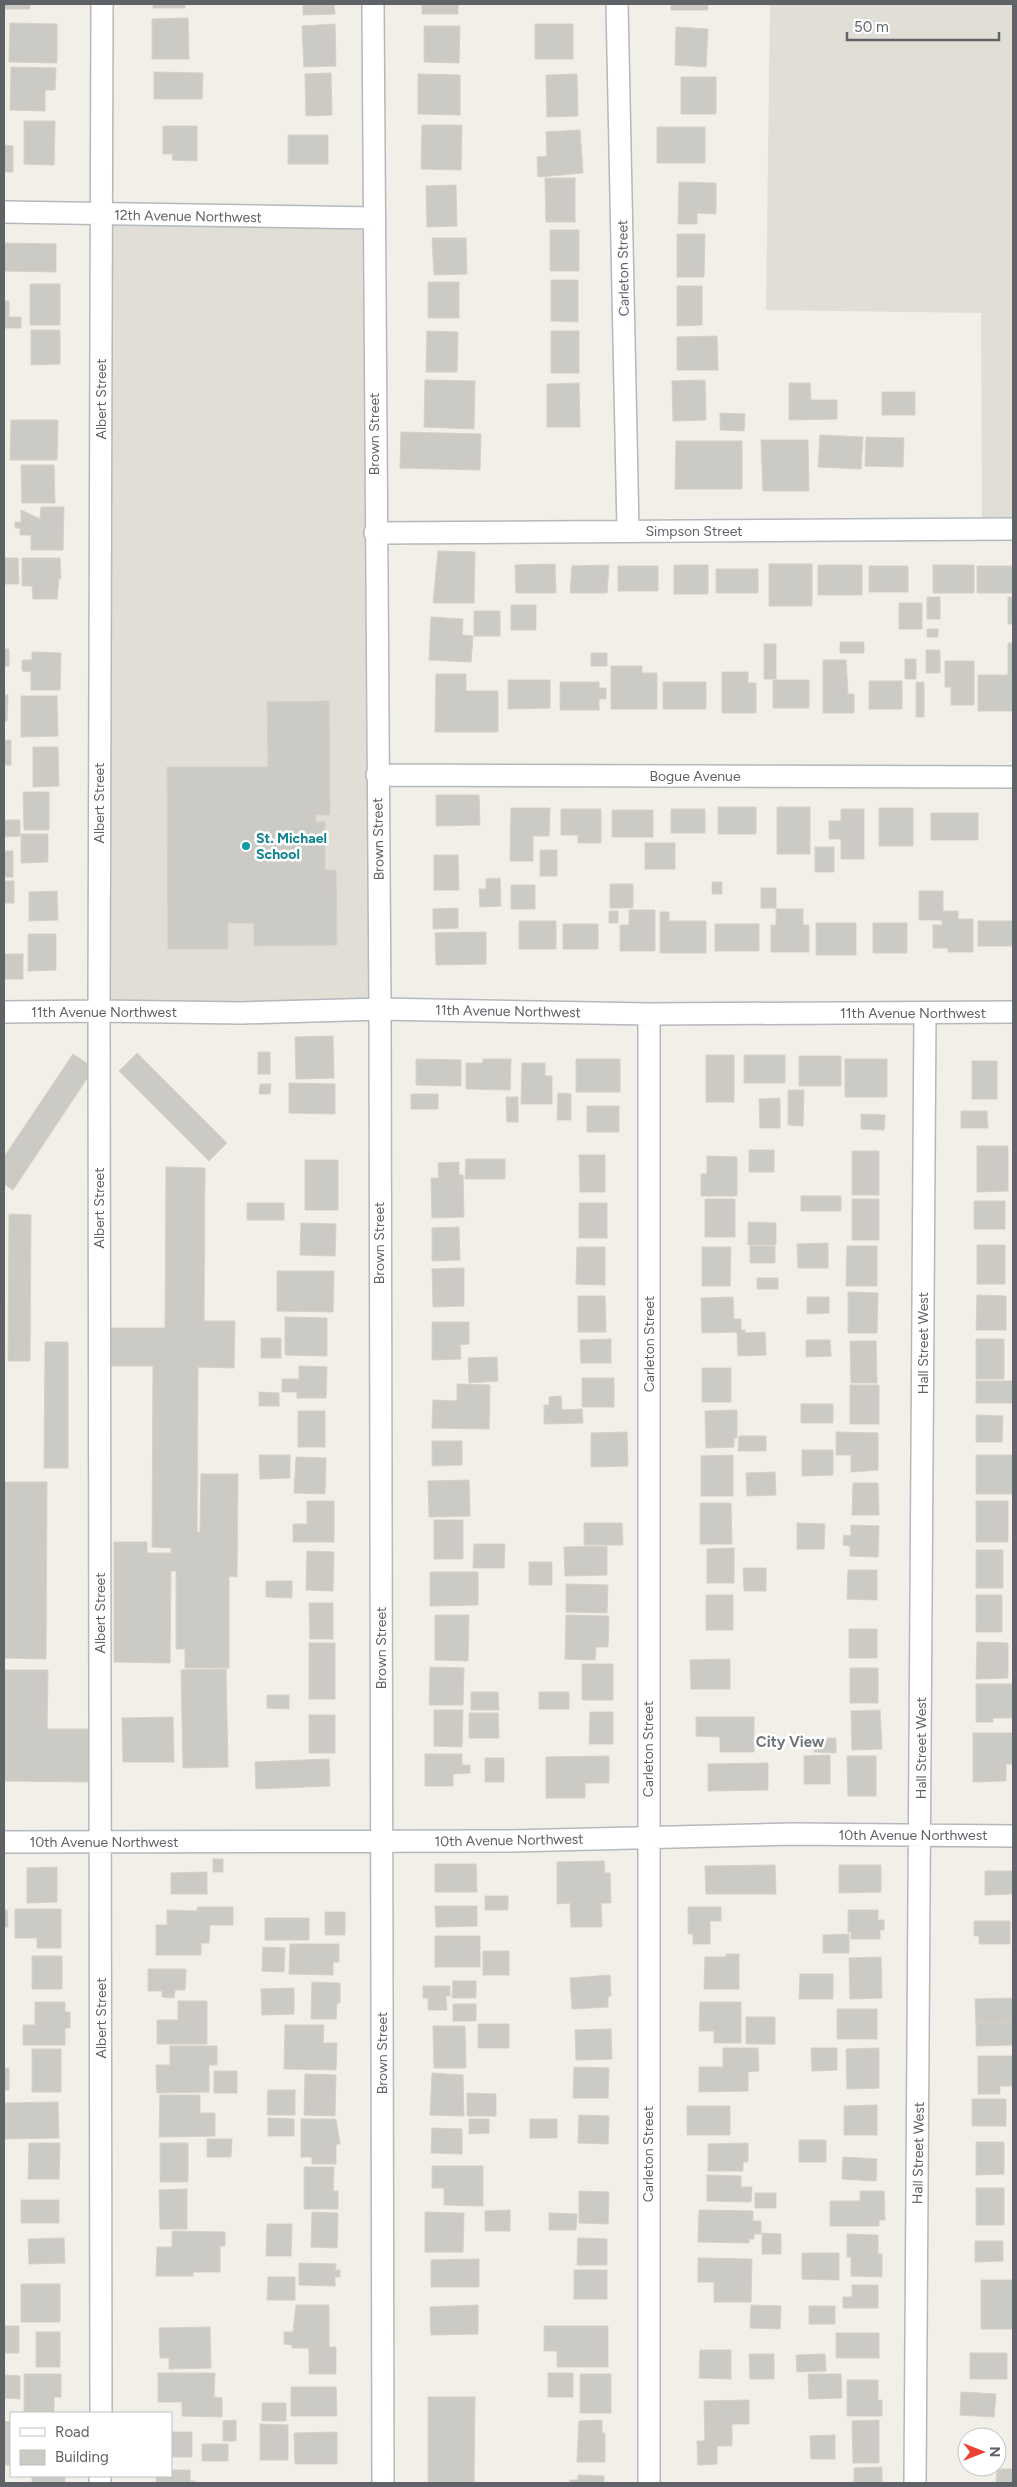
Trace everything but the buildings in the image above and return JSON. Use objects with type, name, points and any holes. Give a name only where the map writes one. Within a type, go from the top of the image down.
[{"type":"street","name":"Albert Street","points":[[100,2412],[99,1011],[102,4]]},
{"type":"street","name":"Brown Street","points":[[373,4],[375,533],[380,1009],[382,2483]]},
{"type":"street","name":"Carleton Street","points":[[617,4],[628,531]]},
{"type":"street","name":"12th Avenue Northwest","points":[[4,212],[373,218]]},
{"type":"street","name":"Simpson Street","points":[[375,533],[1013,529]]},
{"type":"street","name":"Bogue Avenue","points":[[377,775],[1013,777]]},
{"type":"street","name":"11th Avenue Northwest","points":[[4,1012],[241,1013],[380,1009],[649,1014],[1013,1012]]},
{"type":"street","name":"Hall Street West","points":[[915,2483],[925,1013]]},
{"type":"street","name":"Carleton Street","points":[[649,1014],[647,1837],[649,2483]]},
{"type":"street","name":"10th Avenue Northwest","points":[[4,1842],[512,1841],[792,1834],[1013,1836]]},
{"type":"shaded area","points":[[770,4],[1013,4],[1013,529],[982,530],[981,313],[766,310]]},
{"type":"shaded area","points":[[101,215],[373,218],[380,1009],[99,1011]]},
{"type":"place","name":"St. Michael School","points":[[246,846]]},
{"type":"district","name":"City View","points":[[790,1742]]}]
